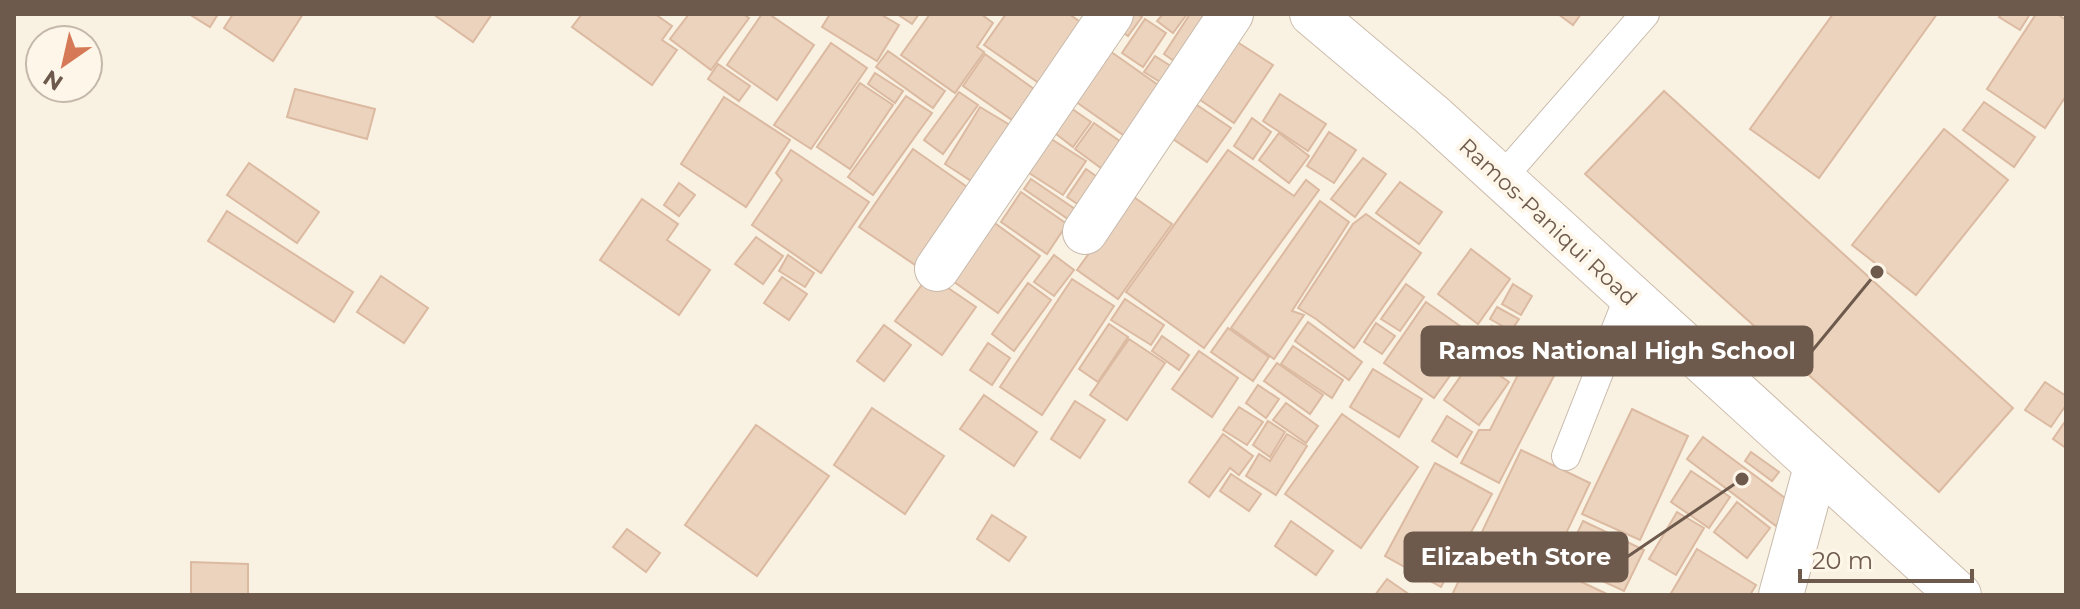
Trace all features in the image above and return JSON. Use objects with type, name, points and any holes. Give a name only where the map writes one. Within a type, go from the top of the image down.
[{"type":"main road","points":[[937,269],[1111,14]]},
{"type":"main road","points":[[1085,232],[1231,14]]},
{"type":"main road","name":"Ramos-Paniqui Road","points":[[1312,14],[1432,115],[1959,595]]},
{"type":"main road","points":[[1781,595],[1816,467]]},
{"type":"lane","points":[[1501,179],[1645,14]]},
{"type":"lane","points":[[1566,456],[1629,296]]},
{"type":"building","points":[[189,14],[218,14],[210,27]]},
{"type":"building","points":[[233,14],[303,14],[273,61],[224,28]]},
{"type":"building","points":[[433,14],[492,14],[473,42]]},
{"type":"building","points":[[582,14],[655,14],[672,26],[662,40],[677,50],[652,85],[572,27]]},
{"type":"building","points":[[689,14],[743,14],[749,18],[711,70],[670,39]]},
{"type":"building","points":[[762,14],[769,14],[814,45],[777,100],[727,65]]},
{"type":"building","points":[[830,14],[880,14],[899,25],[877,61],[822,27]]},
{"type":"building","points":[[897,14],[919,14],[912,24]]},
{"type":"building","points":[[930,14],[981,14],[993,23],[977,47],[984,52],[955,93],[901,55]]},
{"type":"building","points":[[1006,14],[1069,14],[1089,28],[1046,88],[984,45]]},
{"type":"building","points":[[1125,14],[1142,17],[1128,36],[1116,27]]},
{"type":"building","points":[[1163,14],[1187,14],[1173,33],[1157,21]]},
{"type":"building","points":[[1190,14],[1215,14],[1181,66],[1164,54]]},
{"type":"building","points":[[1558,14],[1581,14],[1573,25]]},
{"type":"building","points":[[1833,14],[1937,14],[1819,178],[1750,129]]},
{"type":"building","points":[[2002,14],[2030,14],[2020,30],[1999,17]]},
{"type":"building","points":[[2036,14],[2057,14],[2066,20],[2066,96],[2045,128],[1987,89]]},
{"type":"building","points":[[1145,19],[1166,33],[1143,67],[1122,53]]},
{"type":"building","points":[[1228,36],[1273,65],[1234,123],[1190,93]]},
{"type":"building","points":[[831,43],[867,68],[811,149],[774,125]]},
{"type":"building","points":[[1107,49],[1161,87],[1126,137],[1072,99]]},
{"type":"building","points":[[888,51],[945,91],[933,108],[876,67]]},
{"type":"building","points":[[985,54],[1034,89],[1012,120],[963,86]]},
{"type":"building","points":[[1155,56],[1174,68],[1165,85],[1144,72]]},
{"type":"building","points":[[718,64],[750,86],[739,101],[708,79]]},
{"type":"building","points":[[875,73],[903,91],[895,103],[868,84]]},
{"type":"building","points":[[860,83],[893,105],[850,169],[817,147]]},
{"type":"building","points":[[295,89],[375,109],[367,139],[287,117]]},
{"type":"building","points":[[1664,91],[2013,408],[1939,492],[1585,174]]},
{"type":"building","points":[[959,92],[978,105],[943,154],[924,140]]},
{"type":"building","points":[[1280,94],[1326,124],[1308,151],[1263,121]]},
{"type":"building","points":[[906,96],[932,113],[873,195],[848,177]]},
{"type":"building","points":[[724,97],[790,140],[746,207],[681,164]]},
{"type":"building","points":[[1188,99],[1231,128],[1207,162],[1164,133]]},
{"type":"building","points":[[1984,102],[2035,137],[2014,167],[1963,130]]},
{"type":"building","points":[[1068,106],[1091,122],[1073,147],[1051,130]]},
{"type":"building","points":[[980,107],[1015,128],[979,186],[945,164]]},
{"type":"building","points":[[1252,118],[1271,132],[1253,159],[1234,146]]},
{"type":"building","points":[[1094,123],[1124,144],[1105,171],[1075,149]]},
{"type":"building","points":[[1944,129],[2008,180],[1916,295],[1852,245]]},
{"type":"building","points":[[1329,132],[1356,150],[1334,183],[1307,166]]},
{"type":"building","points":[[1279,133],[1309,156],[1289,183],[1259,160]]},
{"type":"building","points":[[1048,137],[1086,161],[1063,195],[1026,171]]},
{"type":"building","points":[[913,149],[980,196],[927,273],[859,227]]},
{"type":"building","points":[[791,150],[869,202],[821,273],[752,225],[782,180],[776,173]]},
{"type":"building","points":[[1228,150],[1294,196],[1306,180],[1319,190],[1204,348],[1126,292]]},
{"type":"building","points":[[1363,158],[1386,174],[1355,217],[1331,199]]},
{"type":"building","points":[[249,163],[319,212],[297,243],[227,195]]},
{"type":"building","points":[[1086,169],[1103,181],[1085,209],[1067,197]]},
{"type":"building","points":[[1031,179],[1075,209],[1068,219],[1024,189]]},
{"type":"building","points":[[1400,182],[1442,212],[1419,244],[1376,213]]},
{"type":"building","points":[[679,183],[695,195],[679,216],[664,205]]},
{"type":"building","points":[[1021,192],[1067,224],[1047,254],[1001,222]]},
{"type":"building","points":[[1131,195],[1172,224],[1118,299],[1077,270]]},
{"type":"building","points":[[642,199],[678,224],[667,240],[710,270],[679,315],[600,260]]},
{"type":"building","points":[[1320,201],[1349,222],[1292,311],[1304,315],[1274,359],[1231,328]]},
{"type":"building","points":[[227,211],[353,292],[334,322],[208,241]]},
{"type":"building","points":[[1366,214],[1421,253],[1354,348],[1298,308],[1353,224]]},
{"type":"building","points":[[985,216],[1040,256],[998,313],[943,274]]},
{"type":"building","points":[[756,237],[783,256],[763,284],[735,264]]},
{"type":"building","points":[[1471,249],[1510,279],[1478,324],[1438,294]]},
{"type":"building","points":[[788,255],[814,273],[805,287],[779,271]]},
{"type":"building","points":[[1054,255],[1074,270],[1054,296],[1034,282]]},
{"type":"building","points":[[929,275],[976,307],[942,355],[895,321]]},
{"type":"building","points":[[381,276],[428,308],[404,343],[357,312]]},
{"type":"building","points":[[782,277],[807,294],[789,320],[764,303]]},
{"type":"building","points":[[1072,279],[1114,306],[1042,415],[1000,387]]},
{"type":"building","points":[[1028,283],[1051,300],[1014,351],[992,334]]},
{"type":"building","points":[[1406,284],[1424,297],[1400,331],[1381,319]]},
{"type":"building","points":[[1513,284],[1532,296],[1521,315],[1502,304]]},
{"type":"building","points":[[1125,299],[1164,325],[1151,345],[1111,320]]},
{"type":"building","points":[[1426,302],[1477,338],[1434,398],[1384,363]]},
{"type":"building","points":[[1497,307],[1519,319],[1511,331],[1490,319]]},
{"type":"building","points":[[1308,322],[1362,362],[1349,380],[1295,341]]},
{"type":"building","points":[[1376,323],[1395,336],[1382,354],[1364,342]]},
{"type":"building","points":[[1109,324],[1128,337],[1098,382],[1079,369]]},
{"type":"building","points":[[884,325],[911,345],[884,381],[857,361]]},
{"type":"building","points":[[1492,326],[1524,348],[1508,370],[1476,348]]},
{"type":"building","points":[[1228,328],[1269,357],[1253,381],[1211,352]]},
{"type":"building","points":[[1162,336],[1189,355],[1179,370],[1152,351]]},
{"type":"building","points":[[1129,339],[1165,363],[1127,420],[1090,395]]},
{"type":"building","points":[[988,343],[1010,358],[992,385],[970,370]]},
{"type":"building","points":[[1293,346],[1343,380],[1332,398],[1281,364]]},
{"type":"building","points":[[1199,351],[1238,378],[1212,417],[1172,389]]},
{"type":"building","points":[[1530,351],[1559,366],[1499,483],[1461,463],[1479,430],[1490,430]]},
{"type":"building","points":[[1474,357],[1509,382],[1479,425],[1444,400]]},
{"type":"building","points":[[1277,363],[1323,395],[1310,414],[1264,381]]},
{"type":"building","points":[[1373,369],[1422,399],[1399,437],[1350,407]]},
{"type":"building","points":[[2045,382],[2066,396],[2066,405],[2051,427],[2025,410]]},
{"type":"building","points":[[1258,385],[1279,399],[1266,418],[1246,403]]},
{"type":"building","points":[[984,395],[1037,432],[1014,466],[960,429]]},
{"type":"building","points":[[1075,401],[1105,420],[1080,458],[1051,439]]},
{"type":"building","points":[[1286,403],[1318,426],[1306,443],[1273,420]]},
{"type":"building","points":[[1239,407],[1263,422],[1247,445],[1223,430]]},
{"type":"building","points":[[872,408],[944,456],[905,514],[834,465]]},
{"type":"building","points":[[1632,409],[1688,436],[1640,540],[1582,514]]},
{"type":"building","points":[[1342,414],[1418,467],[1361,548],[1285,494]]},
{"type":"building","points":[[1447,416],[1472,432],[1457,457],[1432,441]]},
{"type":"building","points":[[2066,420],[2066,448],[2053,439]]},
{"type":"building","points":[[1268,421],[1285,432],[1270,457],[1253,445]]},
{"type":"building","points":[[756,425],[829,476],[757,576],[685,525]]},
{"type":"building","points":[[1223,434],[1253,456],[1239,475],[1230,468],[1209,497],[1189,482]]},
{"type":"building","points":[[1287,434],[1307,446],[1276,495],[1246,476],[1259,454],[1270,461]]},
{"type":"building","points":[[1703,437],[1793,504],[1776,526],[1687,459]]},
{"type":"building","points":[[1521,450],[1590,483],[1550,567],[1609,595],[1452,595]]},
{"type":"building","points":[[1751,452],[1779,472],[1772,481],[1745,461]]},
{"type":"building","points":[[1435,463],[1492,494],[1441,587],[1385,556]]},
{"type":"building","points":[[1691,471],[1730,497],[1709,528],[1671,502]]},
{"type":"building","points":[[1231,474],[1261,494],[1249,511],[1220,491]]},
{"type":"building","points":[[1737,502],[1770,528],[1747,558],[1714,532]]},
{"type":"building","points":[[1677,512],[1704,528],[1676,575],[1649,559]]},
{"type":"building","points":[[992,515],[1026,537],[1009,561],[977,539]]},
{"type":"building","points":[[1291,521],[1333,551],[1316,575],[1275,546]]},
{"type":"building","points":[[1583,521],[1644,550],[1624,591],[1563,563]]},
{"type":"building","points":[[627,529],[660,553],[646,572],[613,547]]},
{"type":"building","points":[[1697,549],[1756,585],[1750,595],[1670,595]]},
{"type":"building","points":[[191,562],[248,564],[248,595],[191,595]]},
{"type":"building","points":[[1387,579],[1410,595],[1375,595]]},
{"type":"place","name":"Ramos National High School","points":[[1877,272]]},
{"type":"place","name":"Elizabeth Store","points":[[1742,479]]}]
